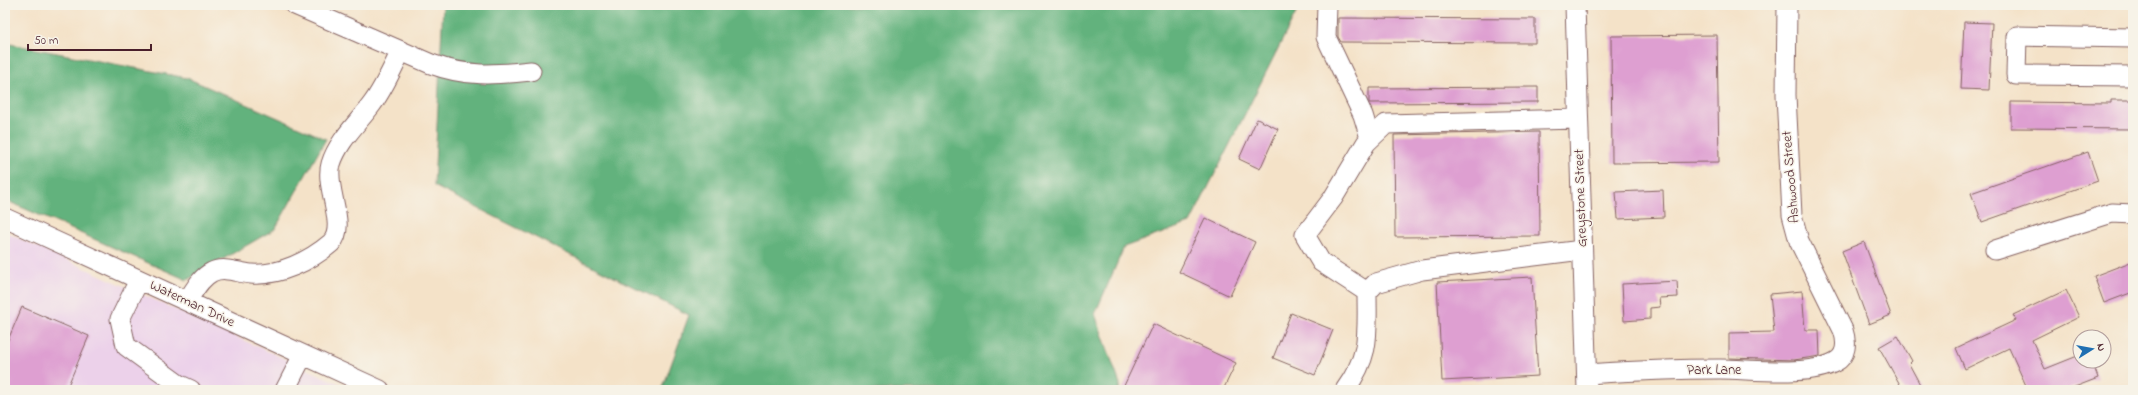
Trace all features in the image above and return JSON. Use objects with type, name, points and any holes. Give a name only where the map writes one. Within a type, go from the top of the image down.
[{"type":"street","points":[[295,5],[441,68],[465,73],[490,75],[531,71]]},
{"type":"street","points":[[1327,5],[1326,37],[1362,116],[1370,138]]},
{"type":"street","name":"Greystone Street","points":[[1575,5],[1587,382]]},
{"type":"street","name":"Ashwood Street","points":[[1787,5],[1786,95],[1792,215],[1799,241],[1845,336],[1845,349],[1839,360]]},
{"type":"street","points":[[2133,38],[2017,36],[2016,75],[2133,76]]},
{"type":"street","points":[[187,301],[201,280],[214,272],[223,269],[262,274],[279,271],[309,258],[334,239],[338,227],[330,180],[331,164],[346,136],[380,92],[401,51]]},
{"type":"street","points":[[1367,292],[1321,262],[1305,235],[1333,198],[1366,143],[1386,124],[1578,119]]},
{"type":"street","points":[[1995,250],[2112,213],[2133,214]]},
{"type":"street","name":"Waterman Drive","points":[[5,218],[380,390]]},
{"type":"street","points":[[1345,390],[1358,371],[1367,343],[1367,292],[1376,283],[1422,270],[1582,250]]},
{"type":"street","points":[[139,280],[120,320],[126,346],[178,384],[191,390]]},
{"type":"street","points":[[285,390],[303,355]]},
{"type":"street","name":"Park Lane","points":[[1587,382],[1643,370],[1804,369],[1822,367],[1839,360]]},
{"type":"shaded area","points":[[5,232],[353,390],[5,390]]},
{"type":"green space","points":[[443,5],[1300,5],[1190,223],[1124,247],[1095,314],[1120,384],[1119,390],[662,390],[689,315],[434,186]]},
{"type":"green space","points":[[5,43],[187,78],[326,139],[275,229],[187,280],[5,200]]},
{"type":"building","points":[[1338,18],[1535,19],[1535,43],[1341,42],[1338,37]]},
{"type":"building","points":[[1964,22],[1992,23],[1989,90],[1961,89]]},
{"type":"building","points":[[1717,35],[1719,162],[1612,163],[1611,36]]},
{"type":"building","points":[[1538,87],[1538,102],[1369,103],[1369,88]]},
{"type":"building","points":[[2111,100],[2133,100],[2133,129],[2011,128],[2011,102],[2111,103]]},
{"type":"building","points":[[1257,119],[1278,129],[1260,169],[1239,159]]},
{"type":"building","points":[[1539,132],[1540,236],[1395,237],[1394,135]]},
{"type":"building","points":[[2088,152],[2098,181],[1982,222],[1971,193]]},
{"type":"building","points":[[1663,190],[1664,217],[1618,219],[1616,192]]},
{"type":"building","points":[[1205,218],[1255,242],[1230,296],[1179,272]]},
{"type":"building","points":[[1864,242],[1891,315],[1869,324],[1842,251]]},
{"type":"building","points":[[2133,261],[2133,292],[2104,303],[2094,276]]},
{"type":"building","points":[[1532,277],[1538,376],[1442,381],[1437,282]]},
{"type":"building","points":[[1677,281],[1678,297],[1659,298],[1660,307],[1650,308],[1650,319],[1624,321],[1622,284]]},
{"type":"building","points":[[2066,290],[2079,317],[2032,340],[2045,369],[2072,358],[2072,369],[2095,369],[2098,378],[2067,390],[2028,390],[2009,348],[1965,369],[1956,348],[2016,320],[2013,315]]},
{"type":"building","points":[[1802,291],[1805,330],[1819,330],[1820,356],[1794,360],[1729,358],[1729,333],[1774,332],[1770,294]]},
{"type":"building","points":[[22,307],[89,336],[66,390],[5,390],[5,347]]},
{"type":"building","points":[[1291,313],[1333,330],[1315,375],[1273,358]]},
{"type":"building","points":[[1153,324],[1236,363],[1223,390],[1122,390]]},
{"type":"building","points":[[1898,336],[1912,361],[1909,364],[1923,390],[1903,390],[1879,347]]}]
